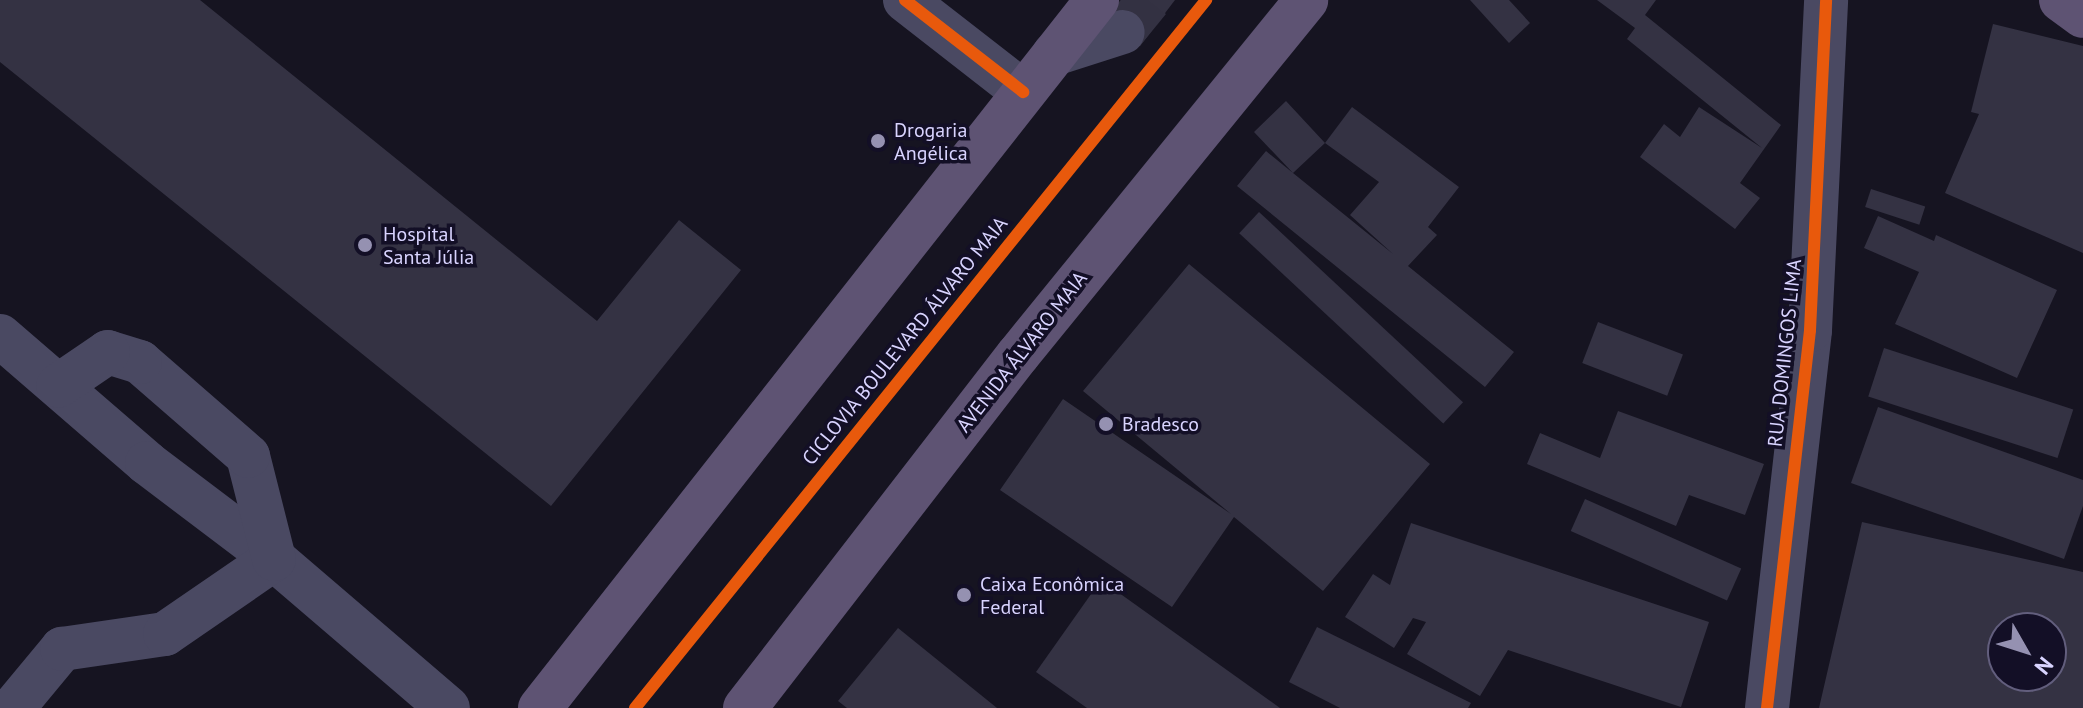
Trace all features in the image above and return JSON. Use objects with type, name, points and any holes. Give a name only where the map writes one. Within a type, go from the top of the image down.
[{"type":"main road","name":"AVENIDA ÁLVARO MAIA","points":[[745,708],[1018,355],[1306,0]]},
{"type":"main road","points":[[2061,0],[2083,16]]},
{"type":"main road","points":[[540,708],[1054,54],[1110,16]]},
{"type":"street","points":[[905,0],[1023,92]]},
{"type":"street","name":"RUA DOMINGOS LIMA","points":[[1798,0],[1820,167]]},
{"type":"street","name":"RUA DOMINGOS LIMA","points":[[1767,708],[1810,330],[1826,0]]},
{"type":"street","points":[[0,336],[147,463],[274,559],[448,708]]},
{"type":"street","points":[[58,386],[108,352],[140,362],[248,456],[274,559]]},
{"type":"street","points":[[13,708],[62,649],[165,634],[274,559]]},
{"type":"building","name":"Hospital Santa Júlia","points":[[0,0],[200,0],[597,321],[679,220],[741,270],[551,506],[0,62]]},
{"type":"building","points":[[1130,0],[1175,0],[1140,46],[1111,25]]},
{"type":"building","points":[[1470,0],[1509,0],[1530,23],[1509,43]]},
{"type":"building","points":[[1597,0],[1656,0],[1645,15],[1781,125],[1740,183],[1760,198],[1735,229],[1640,157],[1664,124],[1680,137],[1699,107],[1762,148],[1627,39],[1635,28]]},
{"type":"building","points":[[1993,24],[2083,46],[2083,253],[1945,193],[1979,114],[1971,112]]},
{"type":"building","points":[[1286,101],[1325,143],[1293,173],[1254,132]]},
{"type":"building","points":[[1352,107],[1459,187],[1428,227],[1437,235],[1408,266],[1514,352],[1485,387],[1237,186],[1266,151],[1393,254],[1350,215],[1379,182],[1325,143]]},
{"type":"building","points":[[1871,189],[1925,207],[1919,225],[1865,207]]},
{"type":"building","points":[[1259,212],[1463,402],[1443,423],[1239,233]]},
{"type":"building","points":[[1878,216],[1934,241],[1936,235],[2057,290],[2017,378],[1895,324],[1919,272],[1864,248]]},
{"type":"building","points":[[1189,264],[1430,464],[1323,591],[1234,517],[1172,607],[1000,490],[1063,399],[1231,514],[1083,391]]},
{"type":"building","points":[[1598,322],[1683,355],[1667,396],[1582,363]]},
{"type":"building","points":[[1884,348],[2073,409],[2058,458],[1868,397]]},
{"type":"building","points":[[1878,407],[2083,480],[2083,506],[2064,559],[1851,483]]},
{"type":"building","points":[[1618,411],[1764,464],[1745,515],[1689,495],[1676,526],[1527,464],[1540,433],[1600,458]]},
{"type":"building","points":[[1585,499],[1741,569],[1727,601],[1571,531]]},
{"type":"building","points":[[1862,522],[2083,572],[2083,708],[1819,708]]},
{"type":"building","points":[[1411,523],[1709,622],[1681,707],[1508,650],[1480,696],[1407,654],[1426,622],[1413,618],[1394,648],[1345,617],[1373,574],[1390,585]]},
{"type":"building","points":[[1101,580],[1280,708],[1087,708],[1036,672]]},
{"type":"building","points":[[1317,627],[1471,703],[1468,708],[1340,708],[1289,682]]},
{"type":"building","points":[[898,628],[997,708],[847,708],[838,701]]},
{"type":"tunnel","points":[[1123,32],[1149,0]]},
{"type":"cycle path","points":[[905,0],[1023,92]]},
{"type":"cycle path","name":"CICLOVIA BOULEVARD ÁLVARO MAIA","points":[[635,708],[1206,0]]},
{"type":"cycle path","points":[[1767,708],[1810,330],[1826,0]]},
{"type":"place","name":"Drogaria Angélica","points":[[878,141]]},
{"type":"place","name":"Hospital Santa Júlia","points":[[365,245]]},
{"type":"place","name":"Bradesco","points":[[1106,424]]},
{"type":"place","name":"Caixa Econômica Federal","points":[[964,595]]}]
